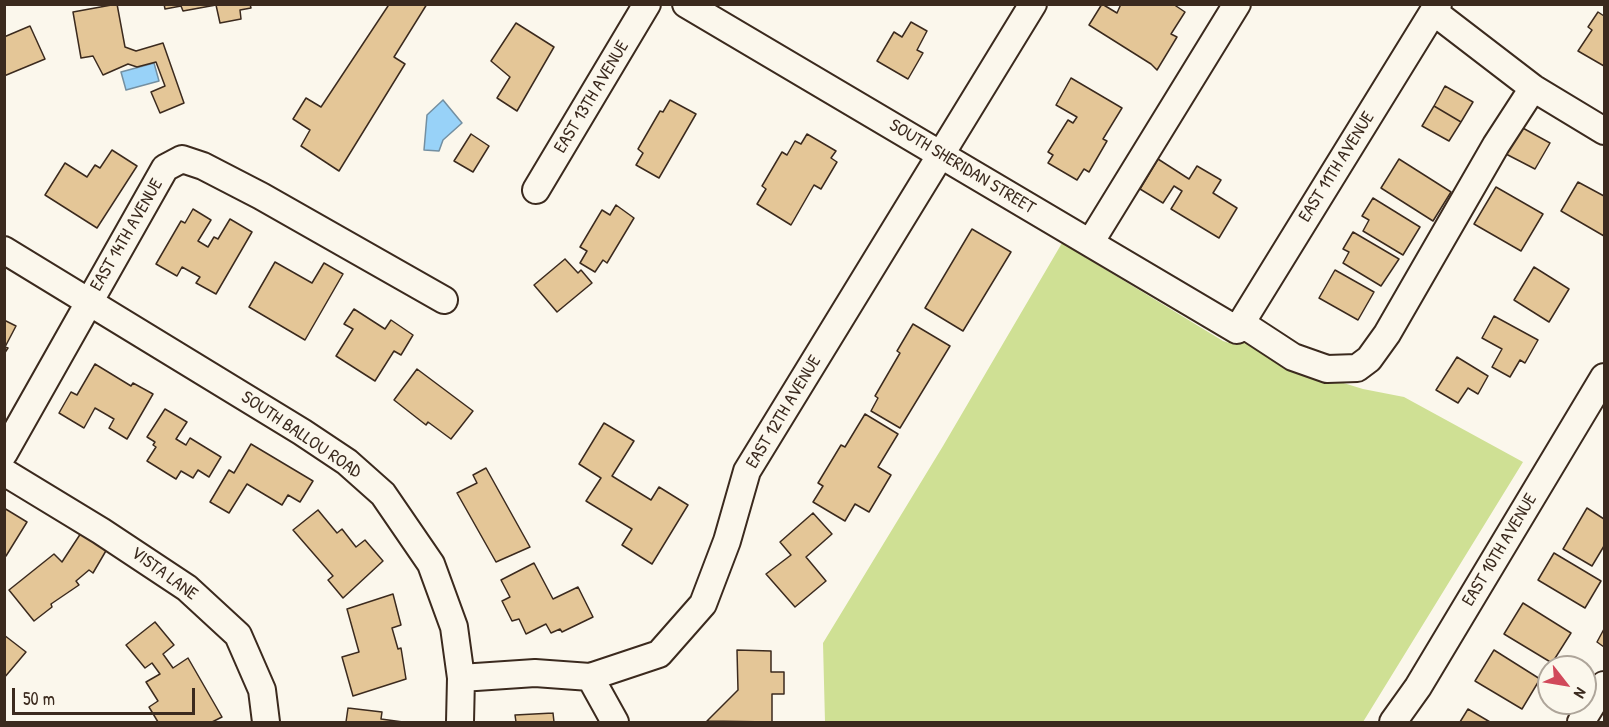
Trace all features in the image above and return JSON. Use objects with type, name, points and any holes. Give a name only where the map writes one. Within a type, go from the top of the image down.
[{"type":"street","name":"EAST 13TH AVENUE","points":[[536,190],[647,4]]},
{"type":"street","name":"SOUTH SHERIDAN STREET","points":[[686,4],[1090,243],[1239,327],[1293,357],[1327,369],[1344,371],[1357,368],[1370,359],[1387,334],[1489,155],[1533,88]]},
{"type":"street","name":"EAST 12TH AVENUE","points":[[461,678],[535,673],[590,677],[659,654],[703,604],[727,541],[747,471],[1033,4]]},
{"type":"street","points":[[1090,243],[1237,4]]},
{"type":"street","points":[[1436,8],[1533,88],[1605,131]]},
{"type":"street","name":"EAST 11TH AVENUE","points":[[1239,327],[1436,8]]},
{"type":"street","name":"EAST 14TH AVENUE","points":[[4,453],[165,168],[182,159],[202,166],[261,196],[444,300]]},
{"type":"street","name":"SOUTH BALLOU ROAD","points":[[4,250],[303,432],[347,462],[383,494],[431,564],[454,627],[461,678],[460,723]]},
{"type":"street","name":"EAST 10TH AVENUE","points":[[1393,723],[1418,687],[1605,377]]},
{"type":"street","name":"VISTA LANE","points":[[4,472],[101,531],[187,588],[238,635],[262,690],[266,723]]},
{"type":"street","points":[[590,677],[615,723]]},
{"type":"street","points":[[1581,723],[1605,685]]},
{"type":"green space","points":[[1062,243],[1223,341],[1236,345],[1247,341],[1301,370],[1363,389],[1404,397],[1523,462],[1363,722],[825,722],[823,643],[943,446]]},
{"type":"water","points":[[154,63],[159,81],[126,90],[121,72]]},
{"type":"water","points":[[443,100],[462,123],[443,140],[439,151],[424,150],[427,115]]},
{"type":"building","points":[[117,4],[125,47],[136,51],[163,43],[184,103],[160,113],[151,92],[165,86],[156,62],[137,67],[128,64],[103,75],[93,56],[81,58],[73,12]]},
{"type":"building","points":[[164,4],[250,4],[251,8],[240,10],[241,19],[220,23],[216,5],[183,11],[181,6],[165,9]]},
{"type":"building","points":[[385,4],[427,4],[394,57],[405,64],[339,171],[301,146],[310,130],[293,119],[306,98],[321,107],[388,6]]},
{"type":"building","points":[[1102,4],[1117,13],[1121,4],[1173,4],[1185,12],[1171,34],[1177,37],[1157,70],[1089,25]]},
{"type":"building","points":[[1598,12],[1604,16],[1604,66],[1578,51],[1592,30],[1588,27]]},
{"type":"building","points":[[911,22],[927,31],[917,50],[923,53],[908,79],[877,61],[894,32],[902,37]]},
{"type":"building","points":[[516,23],[554,47],[517,111],[497,98],[510,77],[491,61]]},
{"type":"building","points":[[30,26],[45,59],[4,76],[4,37]]},
{"type":"building","points":[[1071,78],[1122,108],[1103,139],[1107,141],[1089,172],[1084,169],[1077,180],[1048,163],[1053,155],[1048,152],[1068,120],[1073,123],[1077,117],[1056,105]]},
{"type":"building","points":[[1445,86],[1473,102],[1461,122],[1434,106]]},
{"type":"building","points":[[670,100],[696,114],[659,178],[636,165],[643,153],[638,149],[660,111],[663,112]]},
{"type":"building","points":[[1434,106],[1461,122],[1449,141],[1422,126]]},
{"type":"building","points":[[1521,127],[1550,143],[1535,169],[1506,154]]},
{"type":"building","points":[[471,134],[489,146],[473,172],[454,161]]},
{"type":"building","points":[[807,134],[836,151],[831,158],[837,162],[821,189],[814,185],[791,225],[757,204],[766,189],[762,186],[782,152],[787,155],[795,141],[801,144]]},
{"type":"building","points":[[112,150],[137,166],[97,228],[45,195],[65,163],[87,177],[95,165],[100,168]]},
{"type":"building","points":[[1158,159],[1189,179],[1197,166],[1221,180],[1213,193],[1237,208],[1219,238],[1171,209],[1182,191],[1174,186],[1163,203],[1140,189]]},
{"type":"building","points":[[1399,159],[1451,192],[1433,221],[1381,188]]},
{"type":"building","points":[[1578,182],[1604,196],[1604,236],[1561,211]]},
{"type":"building","points":[[1496,187],[1543,214],[1521,251],[1474,224]]},
{"type":"building","points":[[1373,198],[1420,227],[1403,255],[1363,231],[1369,220],[1362,216]]},
{"type":"building","points":[[616,205],[634,218],[607,263],[603,260],[595,272],[580,263],[587,251],[580,247],[602,210],[610,215]]},
{"type":"building","points":[[193,209],[211,220],[198,241],[208,247],[214,237],[218,239],[230,219],[252,232],[216,294],[196,283],[200,277],[182,267],[177,276],[156,264],[181,221],[185,223]]},
{"type":"building","points":[[972,229],[1011,252],[963,331],[925,308]]},
{"type":"building","points":[[1353,232],[1399,259],[1381,286],[1343,263],[1349,252],[1343,249]]},
{"type":"building","points":[[565,259],[578,273],[581,270],[592,283],[557,312],[534,285]]},
{"type":"building","points":[[275,262],[312,283],[324,263],[343,274],[305,340],[249,307]]},
{"type":"building","points":[[1534,267],[1569,289],[1549,322],[1514,300]]},
{"type":"building","points":[[1335,270],[1374,292],[1358,320],[1319,298]]},
{"type":"building","points":[[354,309],[385,329],[391,320],[413,335],[401,355],[394,351],[375,381],[336,356],[353,329],[344,324]]},
{"type":"building","points":[[1494,316],[1538,340],[1525,363],[1520,360],[1510,377],[1492,367],[1502,349],[1482,338]]},
{"type":"building","points":[[4,320],[16,326],[5,347],[8,348],[4,354]]},
{"type":"building","points":[[913,324],[950,346],[900,428],[871,411],[878,398],[875,396],[900,353],[897,351]]},
{"type":"building","points":[[1457,357],[1488,376],[1478,394],[1468,388],[1458,403],[1436,390]]},
{"type":"building","points":[[95,364],[131,386],[133,383],[153,394],[127,439],[109,428],[114,419],[95,408],[84,428],[59,413],[71,392],[77,395]]},
{"type":"building","points":[[417,369],[473,411],[451,439],[428,422],[426,425],[394,400]]},
{"type":"building","points":[[165,409],[187,422],[176,439],[186,445],[190,438],[221,457],[209,477],[198,470],[193,478],[181,471],[176,479],[147,461],[156,447],[153,445],[155,442],[147,437]]},
{"type":"building","points":[[865,414],[898,434],[878,467],[891,475],[869,512],[855,504],[845,521],[813,502],[823,486],[818,483],[841,445],[845,447]]},
{"type":"building","points":[[604,423],[634,441],[612,476],[651,500],[659,487],[688,505],[652,564],[622,545],[632,529],[586,501],[601,478],[579,464]]},
{"type":"building","points":[[251,444],[313,481],[300,502],[288,495],[282,505],[247,484],[229,513],[210,502],[229,470],[234,473]]},
{"type":"building","points":[[486,468],[530,547],[496,562],[457,493],[477,483],[473,475]]},
{"type":"building","points":[[4,508],[27,522],[6,556],[4,555]]},
{"type":"building","points":[[1587,508],[1604,519],[1604,546],[1592,566],[1563,549]]},
{"type":"building","points":[[318,510],[337,533],[342,529],[356,547],[365,540],[383,561],[343,598],[328,580],[333,576],[293,530]]},
{"type":"building","points":[[813,513],[832,534],[806,557],[826,581],[795,607],[766,574],[791,555],[780,542]]},
{"type":"building","points":[[81,533],[107,549],[93,573],[89,570],[76,581],[79,585],[51,604],[52,607],[34,621],[9,590],[54,554],[62,562]]},
{"type":"building","points":[[1554,553],[1601,581],[1585,608],[1538,580]]},
{"type":"building","points":[[534,563],[553,599],[578,587],[593,617],[562,632],[560,629],[551,633],[546,624],[526,634],[519,619],[512,621],[502,601],[510,597],[501,580]]},
{"type":"building","points":[[393,594],[401,625],[392,628],[398,649],[401,648],[406,679],[353,696],[342,657],[359,652],[347,609]]},
{"type":"building","points":[[1523,603],[1571,633],[1557,655],[1539,655],[1504,634]]},
{"type":"building","points":[[155,622],[174,645],[163,654],[173,668],[188,658],[222,717],[212,722],[158,722],[149,707],[158,701],[146,682],[160,674],[152,663],[145,668],[126,645]]},
{"type":"building","points":[[1604,629],[1604,647],[1597,642]]},
{"type":"building","points":[[4,635],[26,652],[4,678]]},
{"type":"building","points":[[737,650],[771,651],[771,672],[784,672],[784,694],[772,694],[772,722],[707,721],[738,690]]},
{"type":"building","points":[[1494,650],[1537,677],[1537,684],[1522,709],[1475,681]]},
{"type":"building","points":[[348,708],[382,712],[381,719],[403,722],[346,722]]},
{"type":"building","points":[[1468,709],[1490,722],[1460,722]]},
{"type":"building","points":[[553,713],[554,722],[516,722],[515,715]]}]
